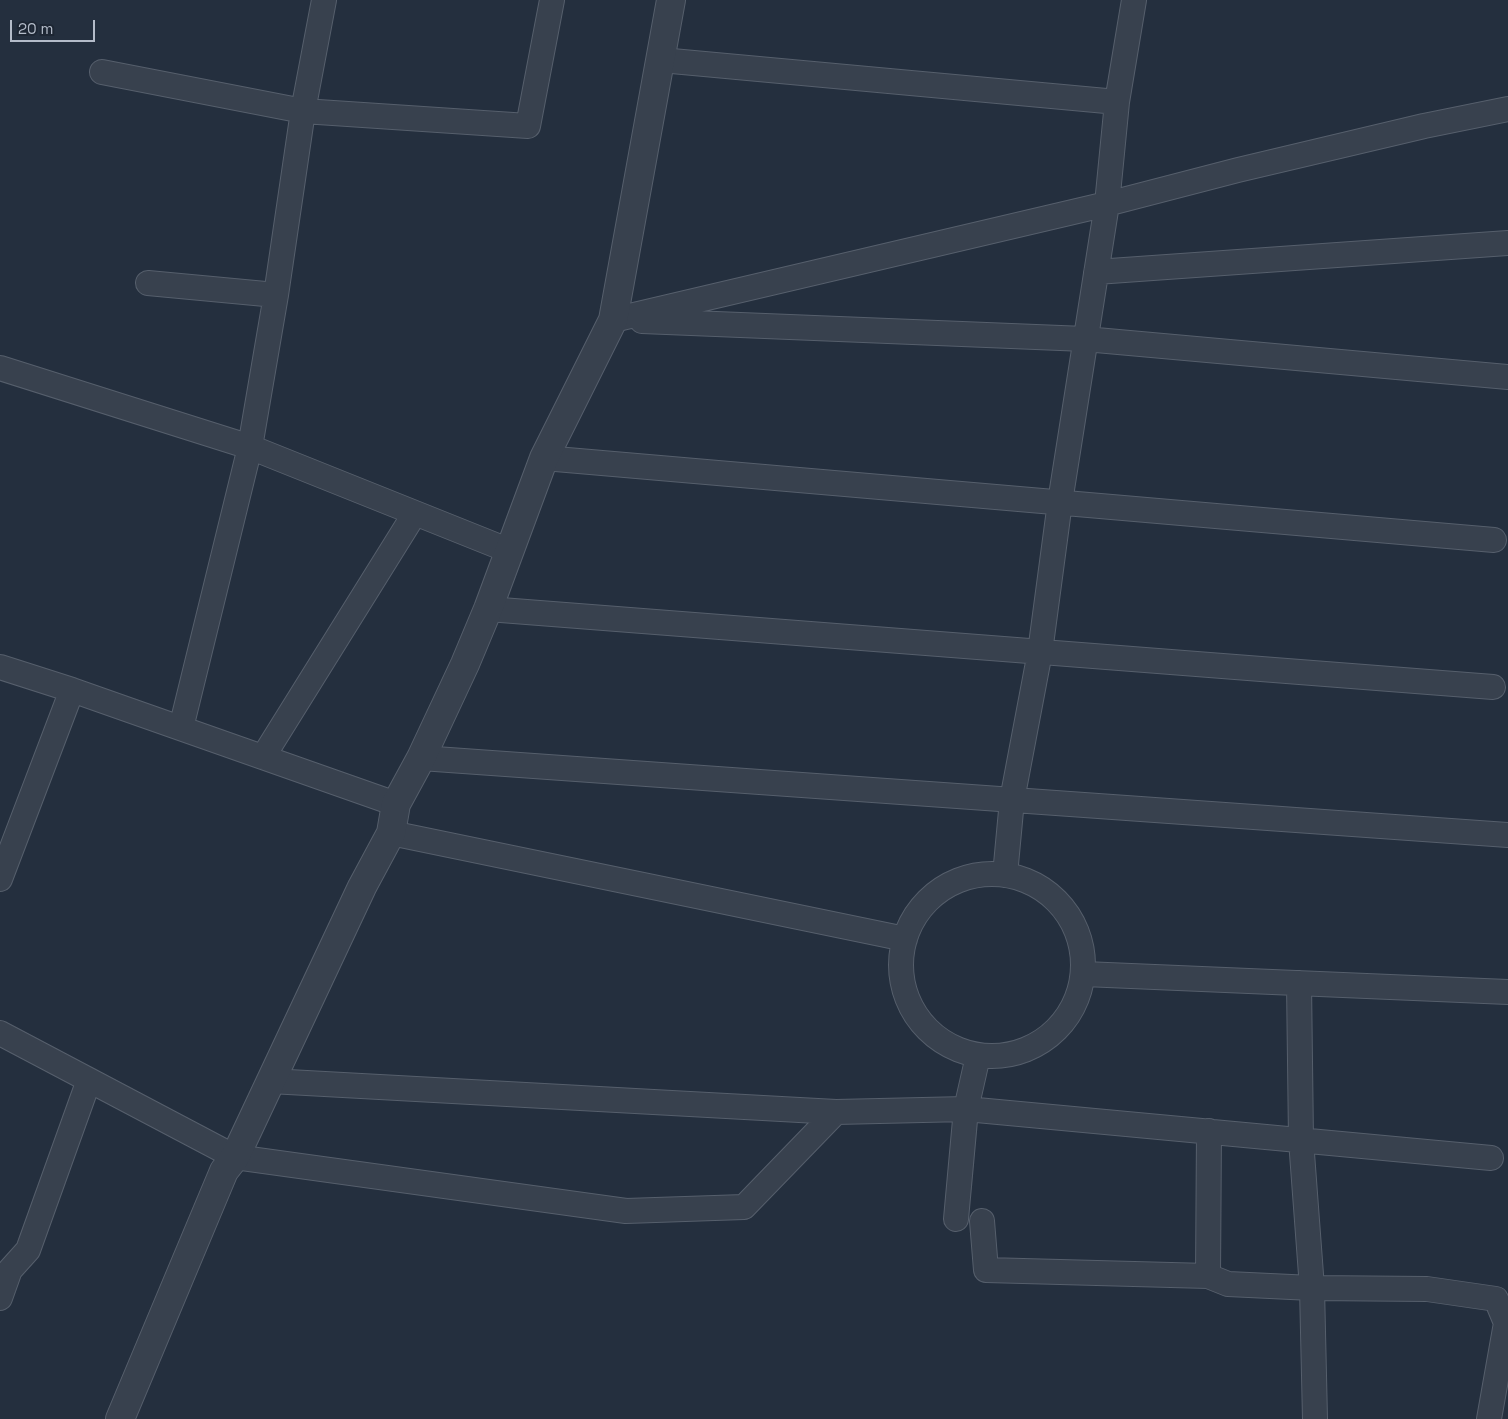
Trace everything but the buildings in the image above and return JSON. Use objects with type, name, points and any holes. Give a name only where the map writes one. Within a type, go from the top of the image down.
[{"type":"street","points":[[181,728],[250,446],[276,295],[303,110],[324,0]]},
{"type":"street","points":[[102,72],[303,110],[528,126],[552,0]]},
{"type":"street","points":[[120,1419],[224,1171],[235,1157],[362,887],[391,833],[396,804],[421,758],[465,664],[488,610],[544,458],[613,320],[671,0]]},
{"type":"street","points":[[1005,875],[1012,800],[1040,652],[1060,502],[1107,204],[1117,102],[1134,0]]},
{"type":"street","points":[[661,60],[1117,102]]},
{"type":"street","points":[[613,320],[1107,204],[1247,168],[1424,126],[1508,109]]},
{"type":"street","points":[[1096,272],[1508,243]]},
{"type":"street","points":[[148,283],[276,295]]},
{"type":"street","points":[[613,320],[1085,340],[1508,377]]},
{"type":"street","points":[[0,368],[250,446],[510,551]]},
{"type":"street","points":[[544,458],[1494,540]]},
{"type":"street","points":[[263,757],[415,513]]},
{"type":"street","points":[[488,610],[1493,687]]},
{"type":"street","points":[[0,667],[72,690],[396,804]]},
{"type":"street","points":[[0,879],[72,690]]},
{"type":"street","points":[[421,758],[1508,835]]},
{"type":"street","points":[[391,833],[905,939]]},
{"type":"street","points":[[997,873],[1026,879],[1051,894],[1071,916],[1082,944],[1084,974],[1076,1003],[1059,1027],[1036,1046],[1008,1055],[978,1056],[949,1046],[924,1026],[908,1000],[901,970],[905,939],[918,911],[940,889],[967,877],[997,873]]},
{"type":"street","points":[[1084,974],[1508,992]]},
{"type":"street","points":[[1299,983],[1301,1140],[1312,1288],[1315,1419]]},
{"type":"street","points":[[0,1033],[235,1157],[626,1211],[744,1207],[836,1112]]},
{"type":"street","points":[[956,1219],[966,1109],[978,1056]]},
{"type":"street","points":[[0,1298],[10,1270],[28,1250],[89,1080]]},
{"type":"street","points":[[270,1081],[836,1112],[966,1109],[1491,1158]]},
{"type":"street","points":[[1208,1276],[1209,1131]]},
{"type":"street","points":[[982,1220],[986,1270],[1208,1276],[1228,1284],[1312,1288],[1427,1289],[1496,1299],[1506,1323],[1489,1419]]}]
